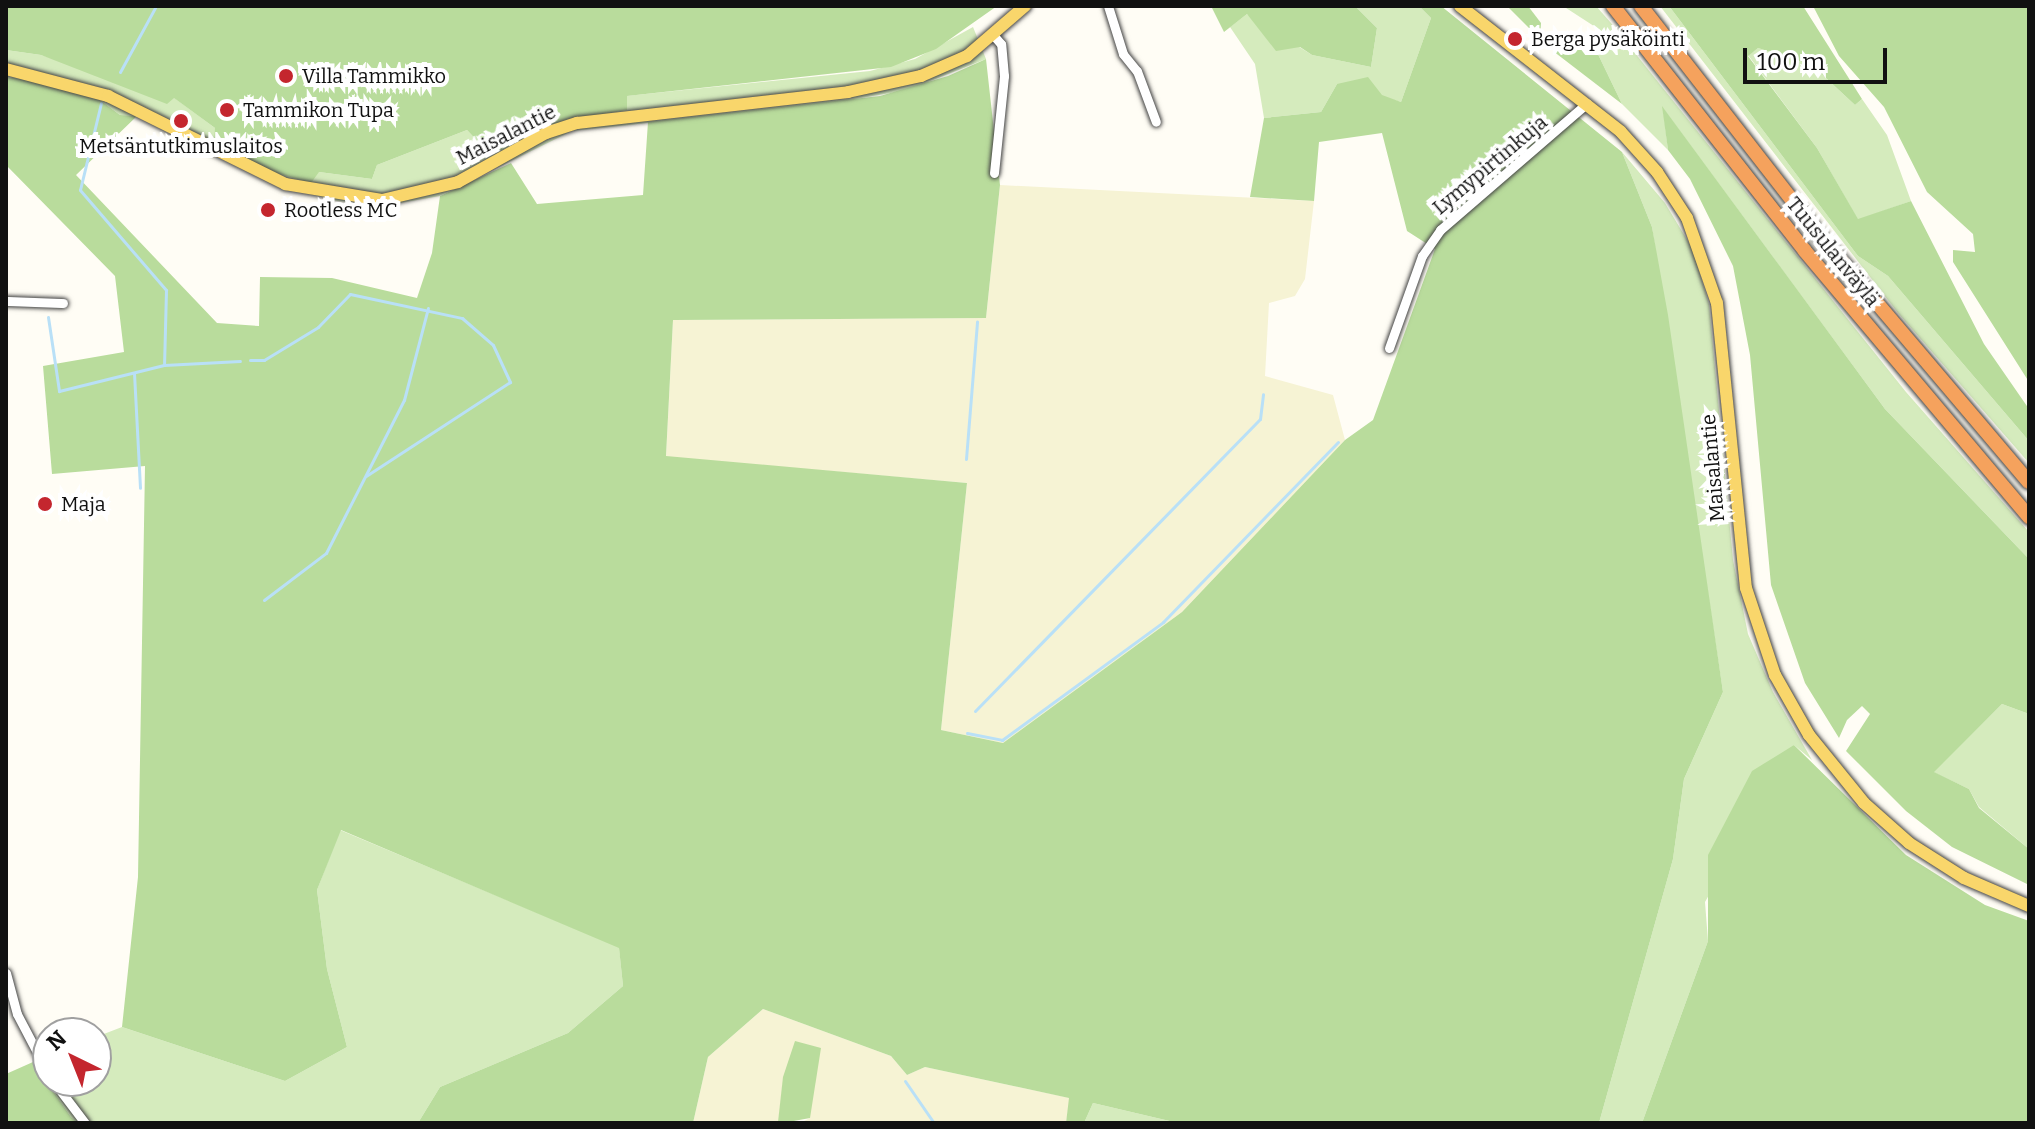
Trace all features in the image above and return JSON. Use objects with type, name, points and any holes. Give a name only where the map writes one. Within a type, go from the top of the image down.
[{"type":"highway","name":"Tuusulanväylä","points":[[1613,6],[1805,251],[2029,517]]},
{"type":"highway","name":"Tuusulanväylä","points":[[1641,6],[1821,237],[2029,482]]},
{"type":"main road","name":"Maisalantie","points":[[6,69],[108,96],[285,184],[382,200],[458,182],[546,133],[577,123],[892,84],[947,66],[994,36],[1025,6]]},
{"type":"main road","name":"Maisalantie","points":[[1460,6],[1587,103],[1657,172],[1687,218],[1709,270],[1723,339],[1746,588],[1791,707],[1827,761],[1909,843],[1964,878],[2029,906]]},
{"type":"street","points":[[1108,6],[1123,54],[1137,71],[1156,122]]},
{"type":"street","points":[[994,36],[1001,44],[1004,76],[994,173]]},
{"type":"street","name":"Lymypirtinkuja","points":[[1389,348],[1422,256],[1440,230],[1587,103]]},
{"type":"street","points":[[6,301],[63,303]]},
{"type":"street","points":[[6,973],[17,1014],[32,1043]]},
{"type":"street","points":[[63,1097],[77,1118],[85,1123]]},
{"type":"shaded area","points":[[1000,185],[1314,201],[1305,279],[1295,296],[1269,303],[1265,376],[1333,395],[1345,440],[1182,612],[1003,743],[941,730],[967,483],[666,457],[673,320],[986,318]]},
{"type":"shaded area","points":[[763,1009],[891,1056],[907,1075],[925,1067],[1070,1098],[1066,1123],[800,1123],[810,1118],[779,1121],[783,1123],[693,1123],[708,1057]]},
{"type":"green space","points":[[6,6],[997,6],[936,49],[891,67],[627,96],[627,110],[548,125],[500,151],[490,139],[482,146],[467,130],[377,165],[372,179],[319,172],[311,183],[273,172],[214,142],[215,128],[174,98],[167,104],[41,55],[6,50]]},
{"type":"green space","points":[[1211,6],[1355,6],[1377,28],[1371,67],[1312,55],[1300,47],[1276,51],[1247,14],[1224,32]]},
{"type":"green space","points":[[1355,6],[1419,6],[1431,18],[1401,102],[1337,84],[1321,112],[1264,118],[1255,64],[1230,27],[1247,14],[1312,55],[1371,67],[1377,28]]},
{"type":"green space","points":[[1419,6],[1441,6],[1622,152],[1652,227],[1668,315],[1723,692],[1684,779],[1673,859],[1599,1123],[1178,1123],[1093,1103],[1084,1123],[1066,1123],[1069,1098],[925,1067],[907,1075],[891,1056],[763,1009],[708,1057],[693,1123],[418,1123],[440,1087],[568,1033],[623,986],[619,948],[341,830],[317,890],[327,969],[347,1047],[285,1081],[122,1027],[138,877],[145,466],[52,474],[43,366],[124,352],[115,276],[6,165],[6,77],[47,82],[100,100],[120,115],[137,116],[76,175],[217,323],[259,326],[260,277],[332,278],[417,298],[432,253],[440,196],[511,163],[537,204],[643,195],[648,122],[880,96],[948,76],[986,59],[1000,185],[986,318],[673,320],[666,456],[967,483],[941,730],[1003,743],[1182,612],[1345,440],[1373,420],[1435,249],[1407,231],[1382,133],[1319,142],[1314,201],[1250,197],[1264,118],[1321,112],[1337,84],[1368,77],[1382,95],[1401,102],[1431,18]]},
{"type":"green space","points":[[1507,6],[1528,6],[1541,23],[1540,39]]},
{"type":"green space","points":[[1563,6],[1596,6],[1611,23],[1906,392],[2029,532],[2029,559],[1885,409],[1663,108],[1668,150],[1622,104],[1595,48],[1600,30]]},
{"type":"green space","points":[[1660,6],[1669,6],[1858,256],[1888,276],[2029,441],[2029,463],[1898,313]]},
{"type":"green space","points":[[1669,6],[1803,6],[1862,99],[1855,105],[1812,65],[1758,48],[1748,56],[1817,148],[1858,219],[1911,201],[1984,344],[2029,409],[2029,441],[1888,276],[1858,256]]},
{"type":"green space","points":[[1813,6],[2029,6],[2029,382],[1953,262],[1953,250],[1975,252],[1973,234],[1927,192],[1884,107],[1839,56]]},
{"type":"green space","points":[[973,27],[986,59],[908,90],[826,104],[572,131],[440,196],[389,205],[337,201],[288,188],[137,116],[120,115],[100,100],[47,82],[6,77],[6,50],[41,55],[173,97],[215,128],[319,172],[372,179],[377,165],[467,130],[482,146],[490,139],[500,151],[548,125],[627,110],[626,96],[870,71],[915,59]]},
{"type":"green space","points":[[1555,41],[1583,50],[1595,48],[1622,104],[1553,51]]},
{"type":"green space","points":[[1758,48],[1812,65],[1855,105],[1862,99],[1887,135],[1911,201],[1858,220],[1817,148],[1748,55]]},
{"type":"green space","points":[[1662,106],[1885,409],[2029,559],[2029,714],[2002,704],[1934,772],[1969,789],[1979,808],[2029,849],[2029,885],[1952,847],[1906,811],[1846,751],[1870,714],[1862,706],[1847,720],[1839,738],[1805,683],[1771,585],[1750,355],[1733,266],[1690,179],[1668,150]]},
{"type":"green space","points":[[1622,152],[1665,203],[1692,248],[1709,304],[1733,560],[1748,634],[1773,692],[1812,760],[1794,745],[1705,902],[1708,941],[1642,1123],[1599,1123],[1673,859],[1684,779],[1723,692],[1652,227]]},
{"type":"green space","points":[[2002,704],[2029,714],[2029,849],[1979,807],[1969,789],[1933,772]]},
{"type":"green space","points":[[1794,745],[1906,855],[1985,905],[2029,921],[2029,1123],[1642,1123],[1708,941],[1708,855],[1752,771]]},
{"type":"green space","points":[[340,830],[619,947],[623,986],[568,1033],[440,1087],[418,1123],[78,1123],[71,1117],[57,1097],[112,1097],[112,1031],[122,1027],[285,1081],[347,1047],[327,969],[317,890]]},
{"type":"green space","points":[[795,1041],[821,1048],[810,1118],[783,1123],[778,1122],[783,1077]]},
{"type":"green space","points":[[32,1062],[32,1097],[57,1097],[78,1123],[6,1123],[6,1074]]},
{"type":"green space","points":[[1093,1103],[1178,1123],[1084,1123]]},
{"type":"waterway","points":[[120,72],[156,6]]},
{"type":"waterway","points":[[101,103],[80,190],[166,290],[164,365]]},
{"type":"waterway","points":[[250,360],[264,360],[318,327],[350,294],[462,318],[493,345],[510,382],[366,476]]},
{"type":"waterway","points":[[264,600],[326,553],[404,400],[428,308]]},
{"type":"waterway","points":[[48,317],[59,391],[164,365],[240,361]]},
{"type":"waterway","points":[[966,459],[977,321]]},
{"type":"waterway","points":[[134,373],[140,488]]},
{"type":"waterway","points":[[975,711],[1260,419],[1263,394]]},
{"type":"waterway","points":[[967,733],[1002,740],[1163,622],[1338,442]]},
{"type":"waterway","points":[[905,1081],[934,1123]]},
{"type":"place","name":"Berga pysäköinti","points":[[1515,39]]},
{"type":"place","name":"Villa Tammikko","points":[[286,76]]},
{"type":"place","name":"Tammikon Tupa","points":[[227,110]]},
{"type":"place","name":"Metsäntutkimuslaitos","points":[[181,121]]},
{"type":"place","name":"Rootless MC","points":[[268,210]]},
{"type":"place","name":"Maja","points":[[45,504]]}]
